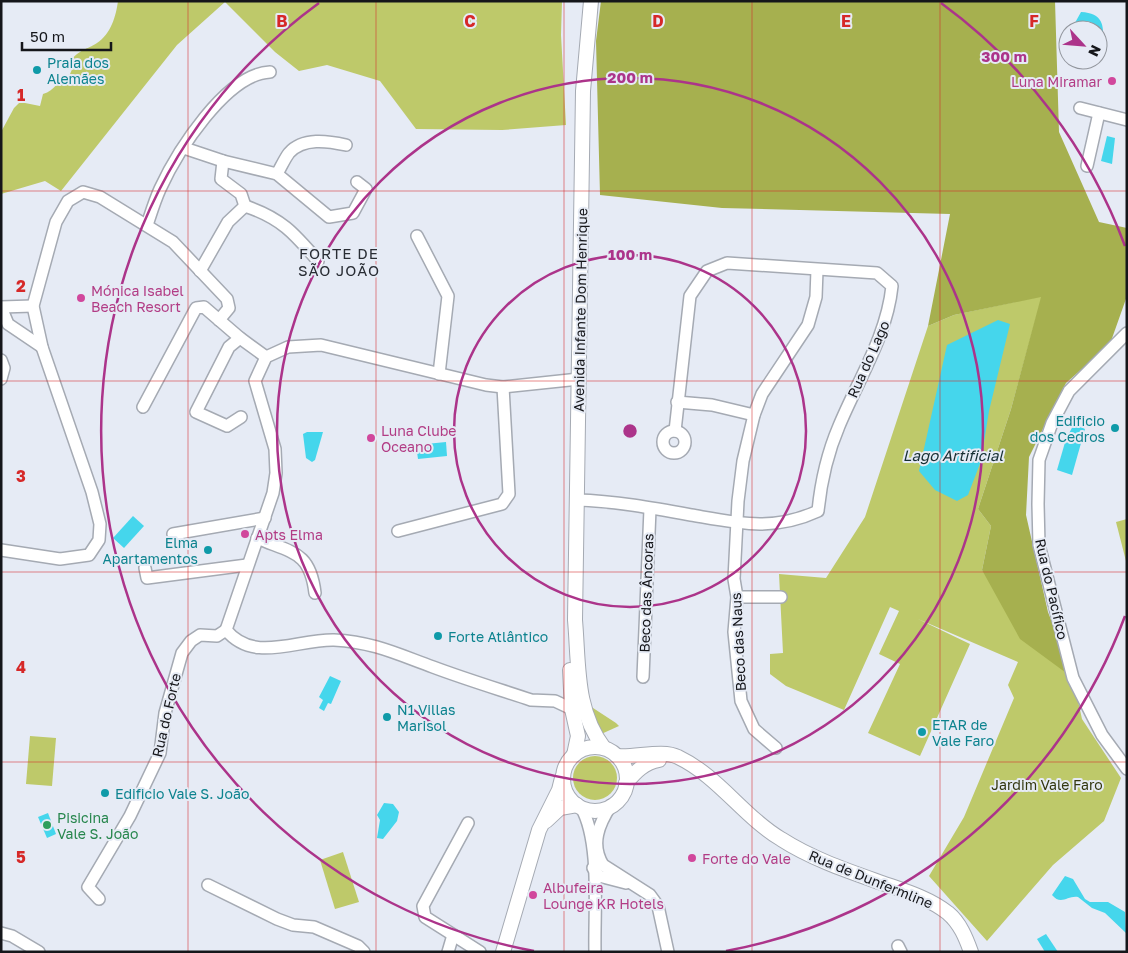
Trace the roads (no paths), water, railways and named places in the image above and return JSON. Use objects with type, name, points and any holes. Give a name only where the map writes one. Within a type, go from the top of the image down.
[{"type":"street","name":"Avenida Infante Dom Henrique","points":[[575,620],[583,91],[591,1]]},
{"type":"street","points":[[147,225],[160,189],[184,148],[211,108],[242,83],[260,73],[270,72]]},
{"type":"street","points":[[1080,108],[1127,120]]},
{"type":"street","points":[[1087,166],[1099,113]]},
{"type":"street","points":[[278,174],[290,152],[305,144],[324,141],[346,144]]},
{"type":"street","points":[[184,148],[223,161],[278,174],[329,217],[353,213],[366,189],[357,182]]},
{"type":"street","points":[[223,161],[221,179],[242,194],[245,206]]},
{"type":"street","points":[[1,550],[60,559],[89,555],[99,540],[100,524],[92,492],[42,347],[33,306],[56,222],[68,201],[83,192],[100,196],[173,242],[227,299],[229,308],[219,320]]},
{"type":"street","points":[[245,206],[269,214],[295,234],[318,261]]},
{"type":"street","points":[[200,271],[228,222],[245,206]]},
{"type":"street","points":[[417,236],[448,296],[439,374]]},
{"type":"street","name":"Rua do Lago","points":[[577,500],[602,501],[737,523],[798,521],[818,511],[822,473],[838,427],[890,311],[892,286],[877,273],[726,263],[706,271],[690,296],[674,431]]},
{"type":"street","name":"Beco das Naus","points":[[776,748],[754,729],[741,701],[734,632],[737,597],[734,579],[737,523],[743,461],[754,415],[762,394],[808,325],[816,297],[817,270]]},
{"type":"street","points":[[33,306],[1,307],[8,324],[42,347]]},
{"type":"street","points":[[143,407],[196,308],[204,307],[240,338],[266,357]]},
{"type":"street","name":"Rua do Pacífico","points":[[1127,333],[1069,392],[1052,423],[1039,460],[1038,504],[1039,545],[1073,678],[1102,735],[1127,769]]},
{"type":"street","points":[[240,338],[229,347],[196,412],[227,426],[241,417]]},
{"type":"street","points":[[572,709],[555,701],[531,700],[368,643],[331,640],[262,649],[242,644],[232,638],[226,630],[273,493],[275,449],[255,380],[266,357],[288,347],[321,345],[471,383],[503,387],[579,379]]},
{"type":"street","points":[[1,360],[4,368],[1,379]]},
{"type":"street","points":[[398,531],[502,504],[509,494],[503,387]]},
{"type":"street","points":[[677,402],[712,405],[754,415]]},
{"type":"street","name":"Beco das Âncoras","points":[[643,677],[650,509]]},
{"type":"street","points":[[173,534],[265,518]]},
{"type":"street","points":[[257,538],[301,556],[312,574],[315,593]]},
{"type":"street","points":[[145,568],[147,578],[247,565]]},
{"type":"street","points":[[737,597],[781,597]]},
{"type":"street","points":[[502,952],[539,830],[559,790],[566,766],[574,755],[578,736],[572,709],[570,671],[575,620]]},
{"type":"street","points":[[575,620],[582,701],[590,728],[604,748],[617,756],[624,764],[626,783]]},
{"type":"street","name":"Rua do Forte","points":[[99,899],[88,887],[130,816],[160,753],[165,712],[182,654],[191,641],[200,635],[217,636],[226,630]]},
{"type":"street","points":[[574,755],[587,748],[604,748]]},
{"type":"street","name":"Rua de Dunfermline","points":[[617,756],[632,758],[660,754],[675,755],[688,762],[702,770],[745,813],[780,839],[831,865],[932,903],[950,914],[963,932],[971,952]]},
{"type":"street","points":[[562,776],[563,788],[569,798],[579,806],[595,811],[610,805],[618,799],[626,783],[636,770],[647,763],[666,760],[688,762]]},
{"type":"street","points":[[595,952],[598,866],[597,833],[610,805]]},
{"type":"street","points":[[539,830],[550,815],[560,808],[579,806]]},
{"type":"street","points":[[579,806],[590,826],[598,866],[604,878],[618,880],[640,888],[650,896],[658,906],[668,952]]},
{"type":"street","points":[[468,823],[423,906],[425,917],[480,952]]},
{"type":"street","points":[[208,885],[277,919],[293,925],[314,927],[358,946],[364,952]]},
{"type":"street","points":[[1,933],[12,936],[38,952]]},
{"type":"street","points":[[448,952],[453,934]]},
{"type":"water","points":[[1081,12],[1094,15],[1100,20],[1077,20]]},
{"type":"water","points":[[1107,136],[1115,138],[1112,164],[1101,161]]},
{"type":"water","name":"Lago Artificial","points":[[998,320],[1010,324],[989,411],[981,461],[968,495],[957,501],[935,490],[919,471],[947,345]]},
{"type":"water","points":[[1074,424],[1085,429],[1072,475],[1057,470],[1066,439]]},
{"type":"water","points":[[307,432],[323,432],[315,460],[312,462],[306,458],[303,434]]},
{"type":"water","points":[[446,442],[447,456],[418,459],[416,445]]},
{"type":"water","points":[[133,516],[144,526],[124,548],[113,538]]},
{"type":"water","points":[[330,676],[341,681],[331,704],[328,703],[324,711],[319,708],[323,700],[319,697]]},
{"type":"water","points":[[384,803],[393,804],[399,812],[397,821],[383,839],[377,838],[380,820],[377,815]]},
{"type":"water","name":"Pisicina Vale S. João","points":[[48,813],[56,834],[47,838],[38,817]]},
{"type":"water","points":[[1065,876],[1073,879],[1085,899],[1090,902],[1108,902],[1125,912],[1126,933],[1105,913],[1092,908],[1078,897],[1062,900],[1055,898],[1052,895]]},
{"type":"water","points":[[1046,934],[1058,952],[1045,952],[1037,939]]},
{"type":"place","name":"Praia dos Alemães","points":[[37,70]]},
{"type":"place","name":"Luna Miramar","points":[[1112,81]]},
{"type":"place","name":"Mónica Isabel Beach Resort","points":[[81,298]]},
{"type":"place","name":"Edificio dos Cedros","points":[[1115,428]]},
{"type":"place","name":"Luna Clube Oceano","points":[[371,438]]},
{"type":"place","name":"Apts Elma","points":[[245,534]]},
{"type":"place","name":"Elma Apartamentos","points":[[208,550]]},
{"type":"place","name":"Forte Atlântico","points":[[438,636]]},
{"type":"place","name":"N1 Villas Marisol","points":[[387,717]]},
{"type":"place","name":"ETAR de Vale Faro","points":[[922,732]]},
{"type":"place","name":"Edificio Vale S. João","points":[[105,793]]},
{"type":"place","name":"Pisicina Vale S. João","points":[[47,825]]},
{"type":"place","name":"Forte do Vale","points":[[692,858]]},
{"type":"place","name":"Albufeira Lounge KR Hotels","points":[[533,895]]},
{"type":"district","name":"FORTE DE SÃO JOÃO","points":[[339,262]]},
{"type":"park label","name":"Jardim Vale Faro","points":[[1047,784]]}]
